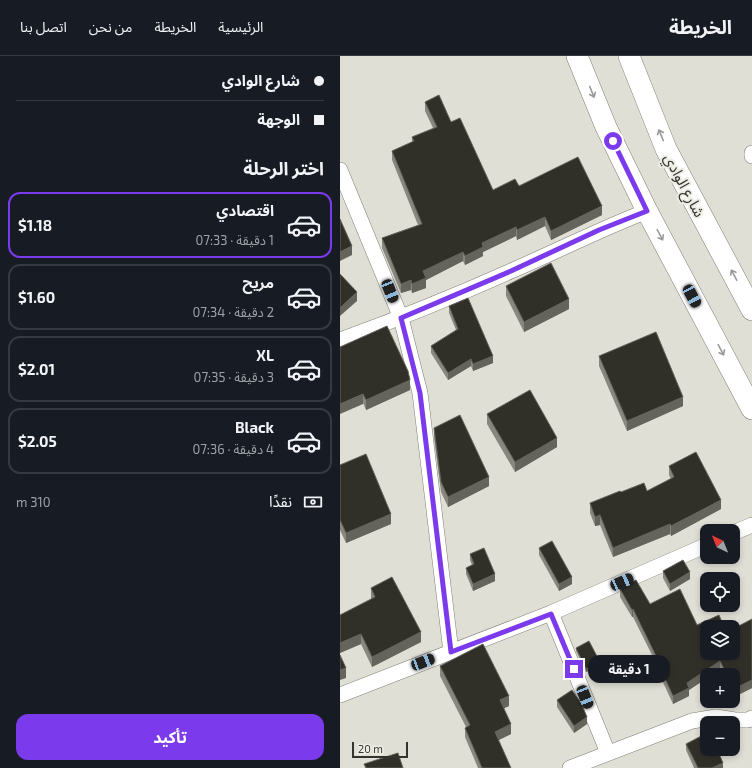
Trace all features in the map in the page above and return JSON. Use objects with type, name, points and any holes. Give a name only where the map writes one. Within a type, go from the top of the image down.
[{"type":"main road","points":[[577,56],[606,127],[647,211],[752,409]]},
{"type":"main road","name":"شارع الوادي","points":[[629,56],[666,149],[752,310]]},
{"type":"street","points":[[340,170],[401,318],[420,393],[451,652]]},
{"type":"street","points":[[340,340],[401,318],[511,271],[599,230],[647,211]]},
{"type":"street","points":[[740,530],[752,525]]},
{"type":"street","points":[[340,695],[551,614],[700,548]]},
{"type":"street","points":[[551,614],[608,753]]},
{"type":"street","points":[[570,768],[692,721],[716,717],[735,720],[748,720],[752,718]]},
{"type":"building","points":[[439,95],[451,122],[460,118],[493,190],[515,179],[519,186],[578,157],[602,206],[551,231],[545,217],[517,230],[516,227],[482,243],[483,247],[465,256],[463,252],[423,271],[426,278],[412,284],[411,280],[401,284],[382,238],[422,224],[392,151],[414,141],[412,137],[437,127],[425,102]]},
{"type":"building","points":[[340,219],[352,246],[340,252]]},
{"type":"building","points":[[551,263],[569,299],[524,322],[506,286]]},
{"type":"building","points":[[340,274],[357,292],[340,308]]},
{"type":"building","points":[[468,298],[493,356],[473,364],[471,359],[448,373],[431,346],[458,329],[449,306]]},
{"type":"building","points":[[387,326],[408,371],[410,380],[366,400],[363,394],[340,404],[340,347]]},
{"type":"building","points":[[656,332],[683,397],[627,421],[599,356]]},
{"type":"building","points":[[530,390],[557,438],[515,462],[487,414]]},
{"type":"building","points":[[460,415],[489,477],[448,497],[441,482],[434,428]]},
{"type":"building","points":[[696,452],[721,500],[671,526],[670,524],[613,548],[600,515],[595,517],[590,503],[644,483],[647,491],[674,477],[669,466]]},
{"type":"building","points":[[366,454],[391,514],[346,533],[340,520],[340,465]]},
{"type":"building","points":[[552,541],[572,577],[559,584],[539,548]]},
{"type":"building","points":[[484,548],[495,574],[473,584],[466,568],[474,564],[470,554]]},
{"type":"building","points":[[683,560],[690,572],[670,584],[663,571]]},
{"type":"building","points":[[392,577],[421,632],[372,657],[361,634],[340,643],[340,615],[375,597],[371,588]]},
{"type":"building","points":[[636,580],[650,604],[680,589],[697,625],[700,624],[700,660],[740,660],[740,625],[752,619],[752,680],[740,686],[740,668],[724,668],[720,661],[710,668],[700,668],[700,674],[687,683],[689,688],[673,696],[655,657],[656,656],[633,609],[632,610],[620,589]]},
{"type":"building","points":[[719,615],[721,620],[708,620]]},
{"type":"building","points":[[589,641],[600,662],[586,669],[576,648]]},
{"type":"building","points":[[483,644],[509,696],[500,700],[511,724],[495,732],[511,768],[482,768],[465,728],[470,725],[440,666]]},
{"type":"building","points":[[340,655],[346,668],[340,670]]},
{"type":"building","points":[[572,690],[581,703],[587,717],[574,726],[557,700]]},
{"type":"building","points":[[700,737],[700,756],[720,756],[723,763],[712,768],[698,768],[686,744]]},
{"type":"building","points":[[398,753],[403,768],[366,768],[364,764]]},
{"type":"route","points":[[574,669],[551,614],[451,652],[420,393],[401,318],[511,271],[599,230],[647,211],[613,141]]}]
